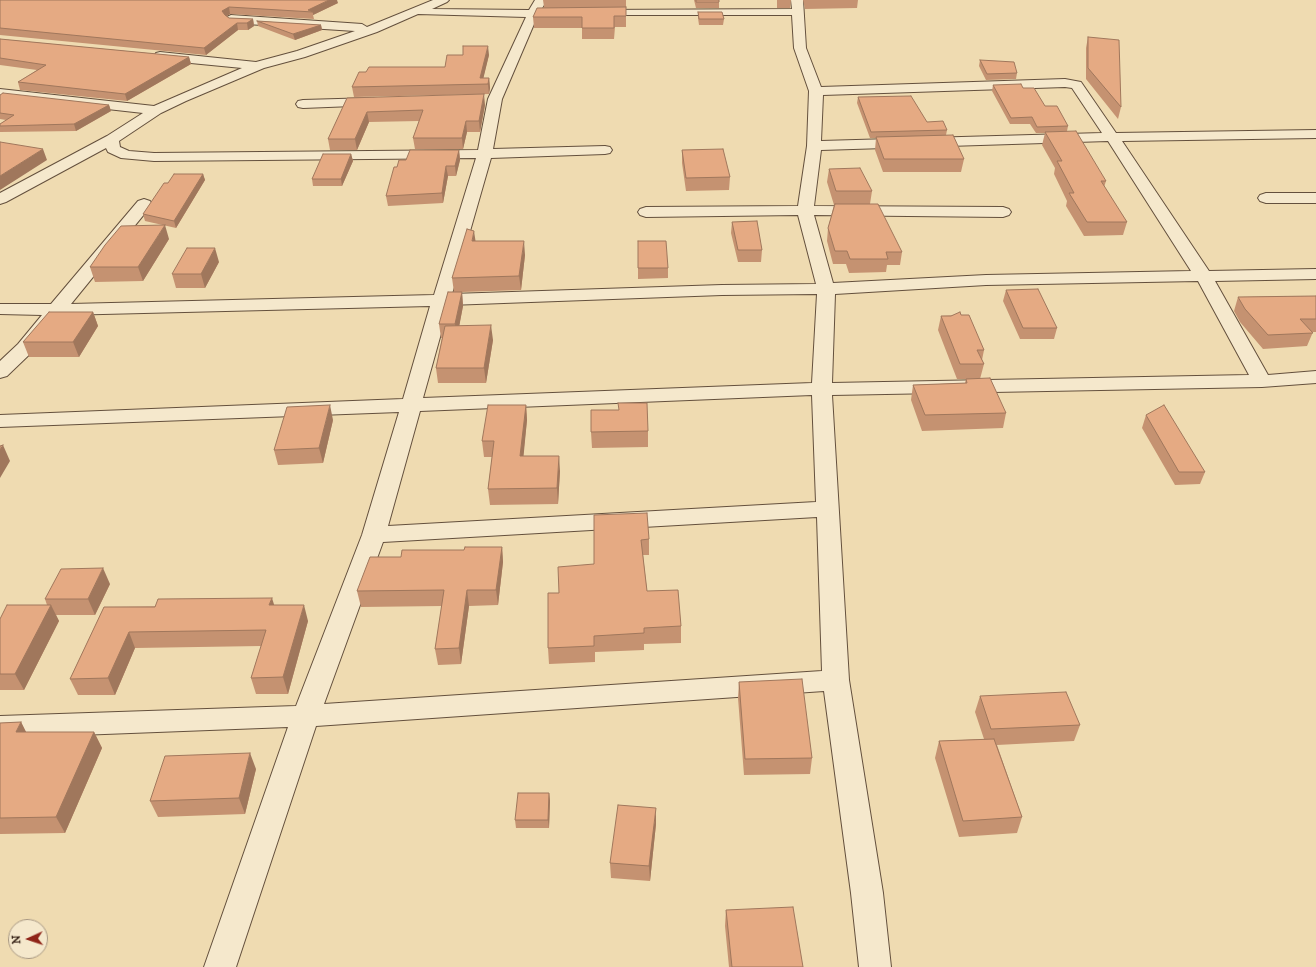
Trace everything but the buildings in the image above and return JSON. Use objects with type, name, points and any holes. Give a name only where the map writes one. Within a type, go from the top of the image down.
[{"type":"street","points":[[0,199],[112,139],[156,110],[220,80],[259,65],[301,54],[373,29],[443,0]]},
{"type":"street","points":[[588,13],[798,6],[800,48],[816,92],[814,146],[805,211],[826,289],[822,389],[836,680],[867,894],[875,967]]},
{"type":"street","points":[[417,12],[544,9]]},
{"type":"street","points":[[220,967],[306,716],[374,535],[441,300],[485,154],[488,100],[527,26],[544,9]]},
{"type":"street","points":[[231,19],[373,29]]},
{"type":"street","points":[[148,55],[259,65]]},
{"type":"street","points":[[816,92],[1068,83],[1076,86],[1112,137],[1204,277],[1230,321],[1262,381]]},
{"type":"street","points":[[0,93],[156,110]]},
{"type":"street","points":[[303,104],[387,102]]},
{"type":"street","points":[[814,146],[1112,137],[1316,134]]},
{"type":"street","points":[[112,139],[113,149],[126,155],[154,157],[485,154],[605,150]]},
{"type":"street","points":[[1266,198],[1316,198]]},
{"type":"street","points":[[0,372],[25,348],[144,204]]},
{"type":"street","points":[[646,212],[1003,212]]},
{"type":"street","points":[[0,309],[57,310],[441,300],[722,290],[826,289],[986,280],[1316,274]]},
{"type":"street","points":[[0,421],[822,389],[1262,381],[1316,377]]},
{"type":"street","points":[[374,535],[828,509]]},
{"type":"street","points":[[0,727],[306,716],[836,680]]}]
